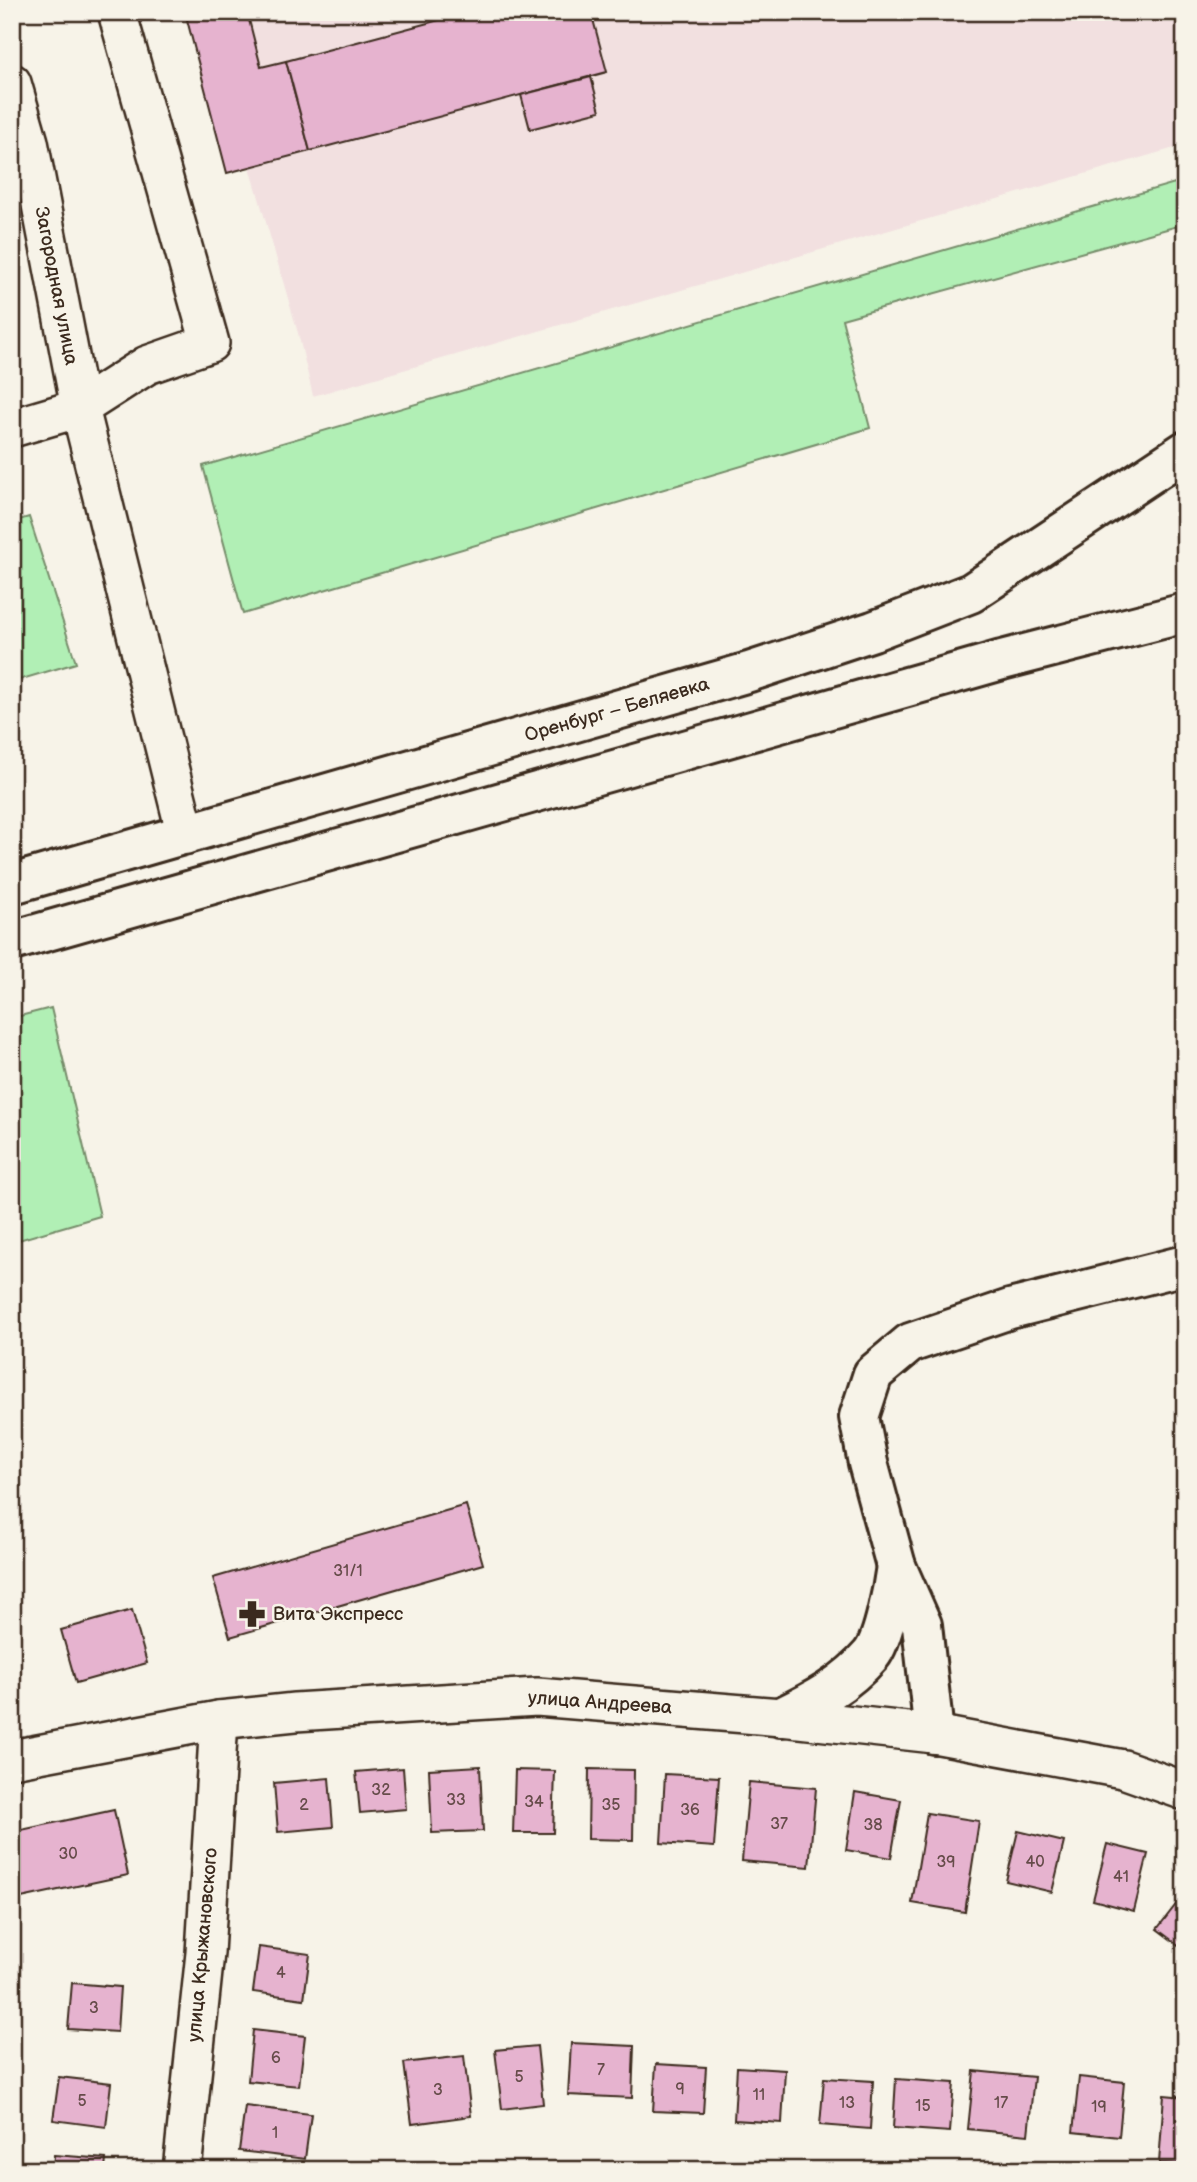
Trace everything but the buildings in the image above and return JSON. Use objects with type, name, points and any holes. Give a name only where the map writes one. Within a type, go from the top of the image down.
[{"type":"main road","name":"Оренбург – Беляевка","points":[[12,884],[749,672],[873,631],[971,593],[1185,451]]},
{"type":"main road","points":[[12,941],[1002,660],[1185,613]]},
{"type":"main road","points":[[934,1734],[922,1625],[895,1566],[859,1417],[873,1374],[910,1343],[1010,1309],[1185,1265]]},
{"type":"main road","points":[[781,1717],[828,1694],[872,1654],[892,1600],[895,1566]]},
{"type":"street","points":[[12,428],[80,408],[147,365],[209,343],[117,12]]},
{"type":"street","name":"Загородная улица","points":[[12,83],[29,142],[80,408],[186,835]]},
{"type":"street","name":"улица Андреева","points":[[12,1759],[219,1720],[295,1712],[537,1697],[781,1717],[934,1734],[1123,1769],[1185,1791]]},
{"type":"street","name":"улица Крыжановского","points":[[181,2170],[205,1953],[219,1720]]},
{"type":"shaded area","points":[[185,12],[1185,12],[1185,145],[313,396],[298,333],[250,167]]},
{"type":"green space","points":[[1185,180],[1185,224],[842,319],[870,428],[243,614],[203,466]]},
{"type":"green space","points":[[29,517],[76,663],[12,682],[12,522]]},
{"type":"green space","points":[[51,1008],[100,1216],[12,1242],[12,1018]]},
{"type":"place","name":"Вита Экспресс","points":[[252,1614]]}]
